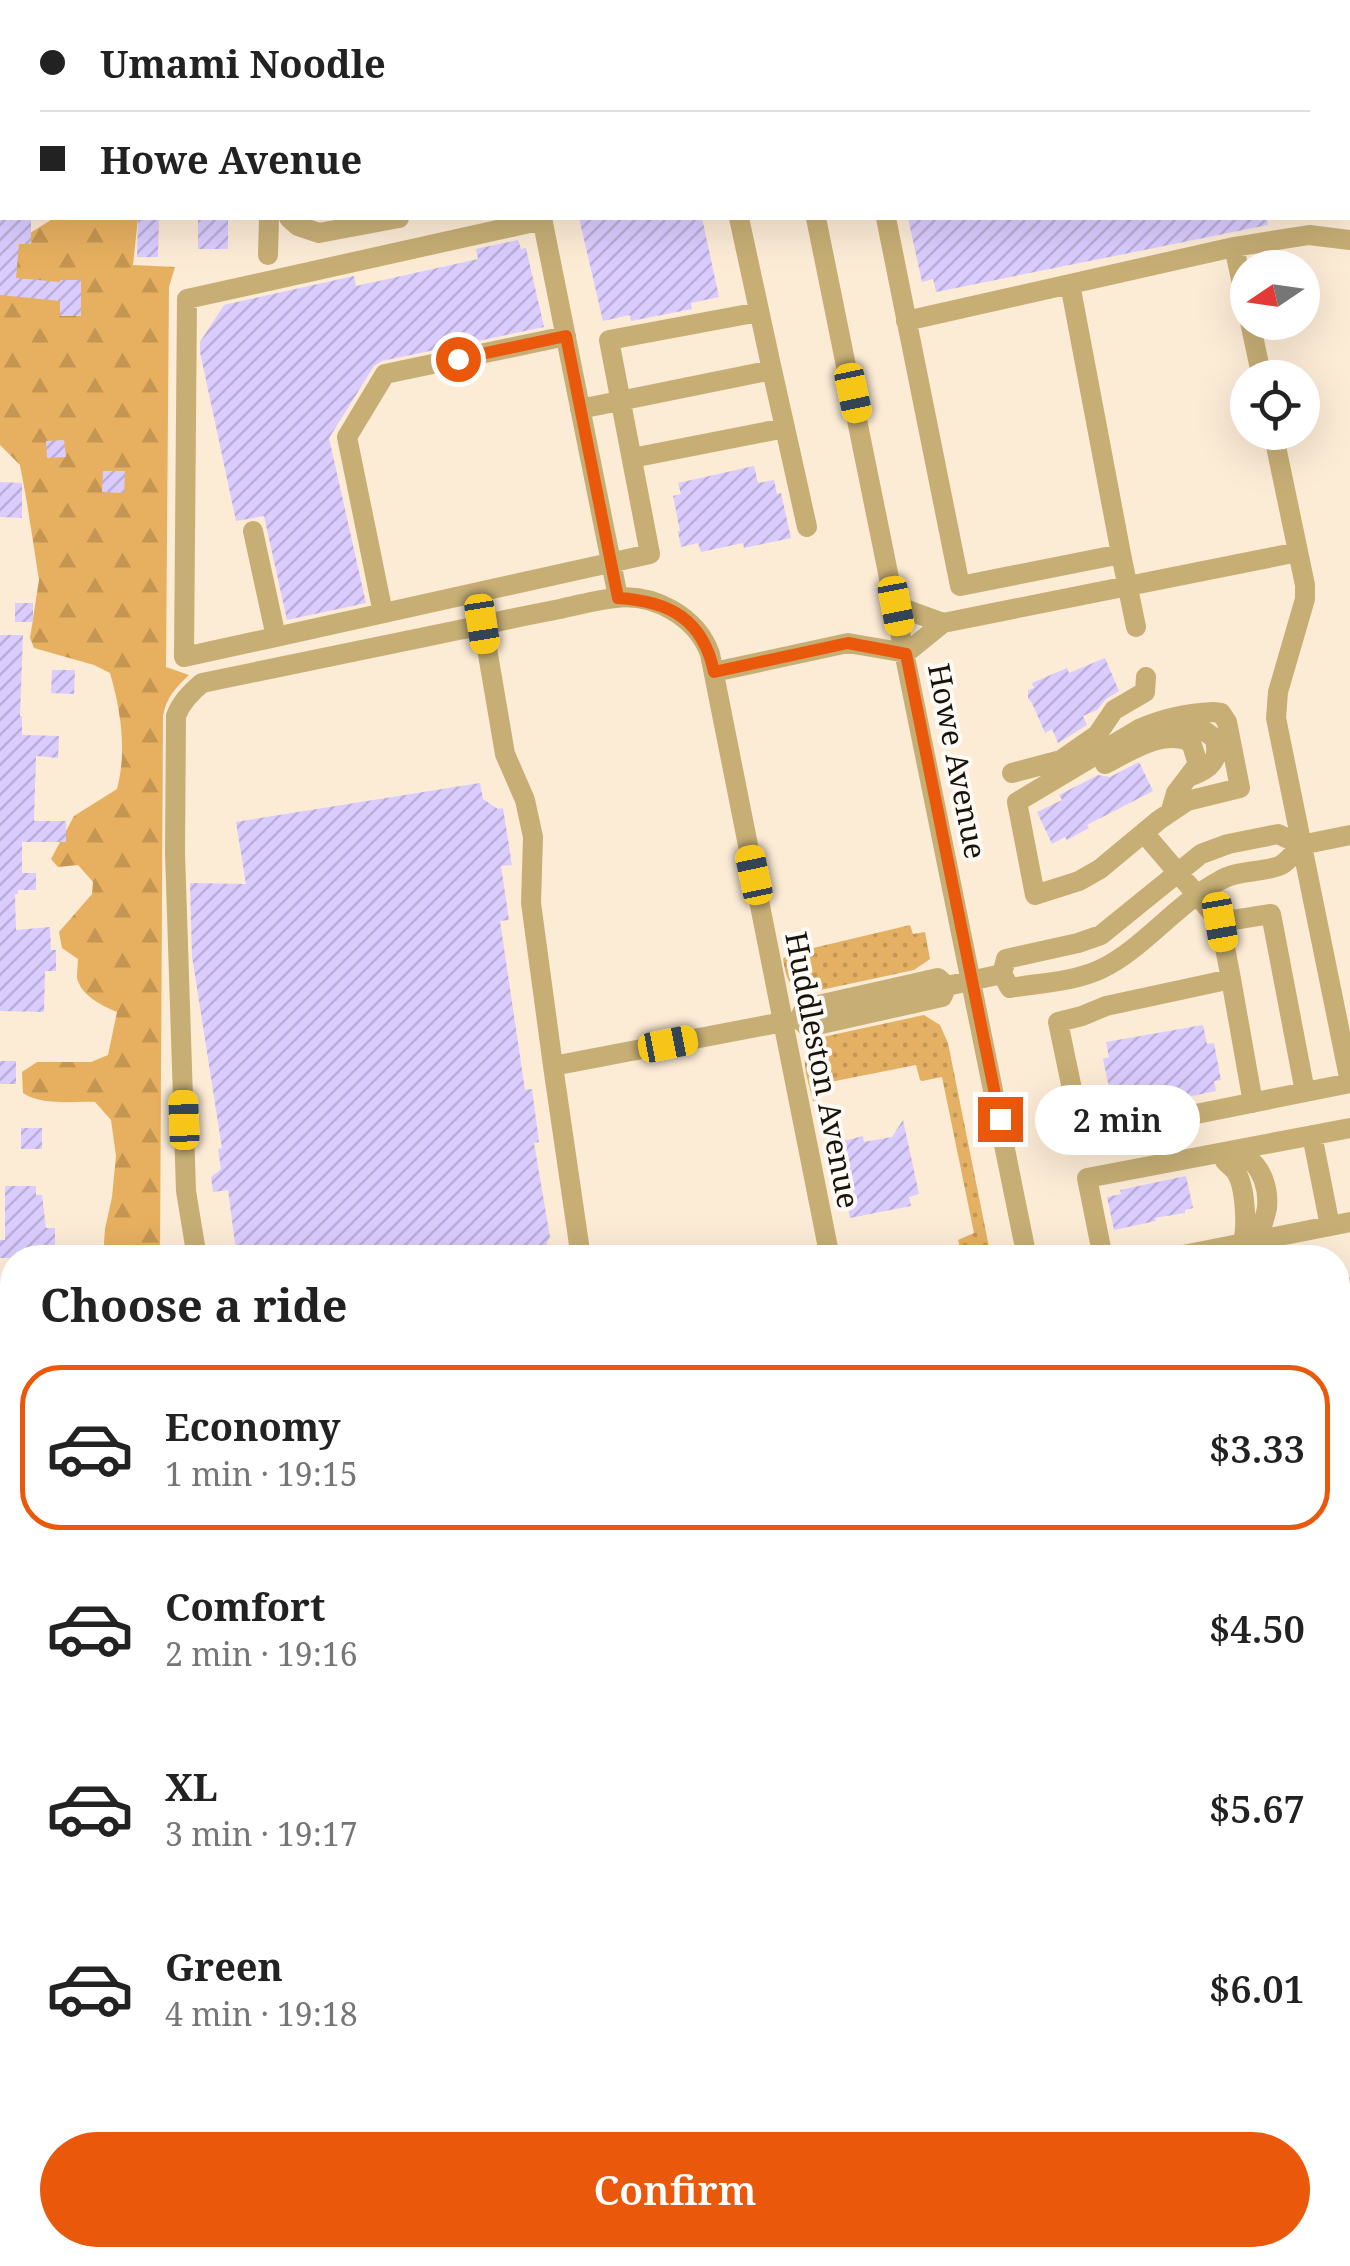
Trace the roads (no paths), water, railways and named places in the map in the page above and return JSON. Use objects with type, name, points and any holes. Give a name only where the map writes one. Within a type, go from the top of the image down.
[{"type":"street","points":[[268,256],[269,220]]},
{"type":"street","points":[[292,220],[320,233],[388,220]]},
{"type":"street","points":[[538,220],[187,299],[184,657],[650,554],[609,340],[760,312]]},
{"type":"street","points":[[195,1245],[186,1191],[179,1014],[175,853],[178,710],[202,683],[618,598],[542,220]]},
{"type":"street","points":[[739,220],[806,527]]},
{"type":"street","name":"Howe Avenue","points":[[816,220],[1024,1245]]},
{"type":"street","points":[[886,220],[960,586],[1121,554]]},
{"type":"street","points":[[906,321],[1234,247],[1309,235],[1350,240]]},
{"type":"street","points":[[1070,284],[1136,627]]},
{"type":"street","points":[[383,612],[347,437],[386,374],[566,336]]},
{"type":"street","points":[[580,409],[772,370]]},
{"type":"street","points":[[632,458],[785,428]]},
{"type":"street","points":[[1230,980],[1106,1006],[1058,1022],[1082,1137],[1350,1083],[1276,708],[1280,681],[1305,599],[1277,450]]},
{"type":"street","points":[[253,530],[276,636]]},
{"type":"street","points":[[714,672],[848,643],[906,654],[944,623],[1298,552]]},
{"type":"street","name":"Huddleston Avenue","points":[[618,598],[646,600],[670,609],[700,633],[707,645],[827,1245]]},
{"type":"street","points":[[896,606],[944,623]]},
{"type":"street","points":[[482,624],[505,754],[525,800],[533,837],[531,904],[578,1245]]},
{"type":"street","points":[[1012,773],[1061,760],[1087,743],[1114,710],[1145,692],[1146,677]]},
{"type":"street","points":[[1197,713],[1221,713],[1227,722],[1240,788],[1187,801],[1170,812],[1100,869],[1079,881],[1035,895],[1016,802],[1152,723],[1197,713]]},
{"type":"street","points":[[1018,810],[1131,751],[1170,736],[1191,742],[1198,764],[1176,793],[1170,812]]},
{"type":"street","points":[[1144,833],[1220,922],[1253,1103]]},
{"type":"street","points":[[1301,845],[1278,834],[1201,854],[1101,935],[1006,958],[1002,974],[1010,988],[1103,968],[1222,879],[1282,865],[1301,845],[1350,835]]},
{"type":"street","points":[[1220,922],[1271,914],[1306,1092]]},
{"type":"street","points":[[947,986],[1002,974]]},
{"type":"street","points":[[938,978],[947,986],[942,997],[808,1026],[799,1019],[805,1008],[900,986],[938,978]]},
{"type":"street","points":[[553,1066],[784,1022]]},
{"type":"street","points":[[1100,1245],[1087,1178],[1350,1128]]},
{"type":"street","points":[[1231,1245],[1340,1224],[1312,1135]]},
{"type":"street","points":[[1089,1188],[1225,1161],[1238,1174],[1246,1235],[1251,1241]]}]
